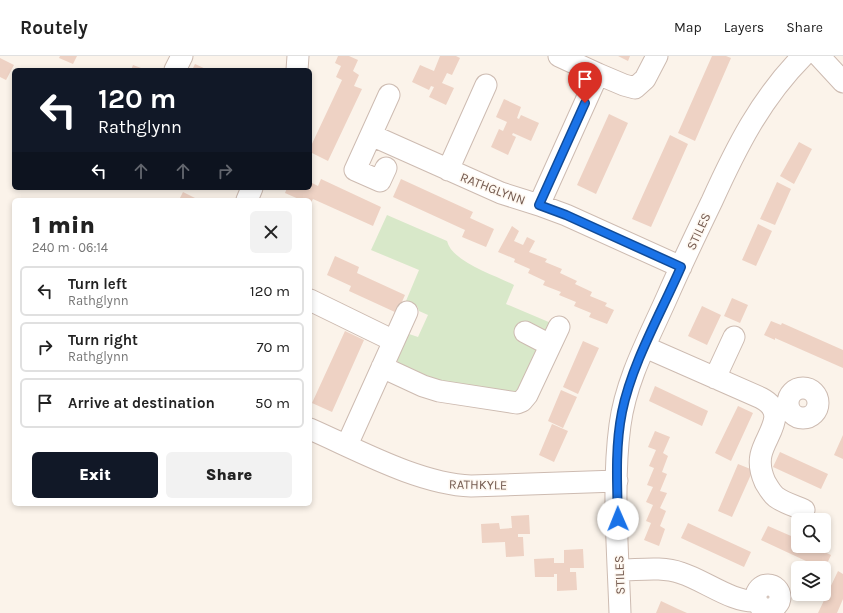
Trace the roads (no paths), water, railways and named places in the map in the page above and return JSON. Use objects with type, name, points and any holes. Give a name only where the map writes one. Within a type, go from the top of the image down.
[{"type":"street","points":[[177,68],[182,56]]},
{"type":"street","points":[[297,68],[298,56]]},
{"type":"street","points":[[559,56],[624,85],[635,88],[645,79],[657,56]]},
{"type":"street","name":"STILES","points":[[620,613],[617,455],[622,410],[645,347],[734,154],[752,121],[774,88],[803,56]]},
{"type":"street","points":[[819,56],[843,82]]},
{"type":"street","name":"RATHGLYNN","points":[[539,205],[598,74]]},
{"type":"street","name":"RATHGLYNN","points":[[448,170],[486,85]]},
{"type":"street","points":[[386,168],[380,181],[355,170],[389,95]]},
{"type":"street","name":"RATHGLYNN","points":[[371,135],[512,197],[566,215],[681,267]]},
{"type":"street","points":[[312,301],[394,341]]},
{"type":"street","points":[[347,445],[407,312]]},
{"type":"street","points":[[382,367],[423,386],[439,391],[517,403],[522,401],[528,395],[559,326]]},
{"type":"street","points":[[525,332],[550,345]]},
{"type":"street","points":[[715,378],[734,337]]},
{"type":"street","points":[[645,347],[765,400],[781,409],[761,454],[761,471],[765,482],[775,496],[804,510]]},
{"type":"street","name":"RATHKYLE","points":[[312,430],[424,478],[449,485],[471,486],[617,481]]},
{"type":"street","points":[[619,570],[675,571],[741,599],[756,601]]}]
